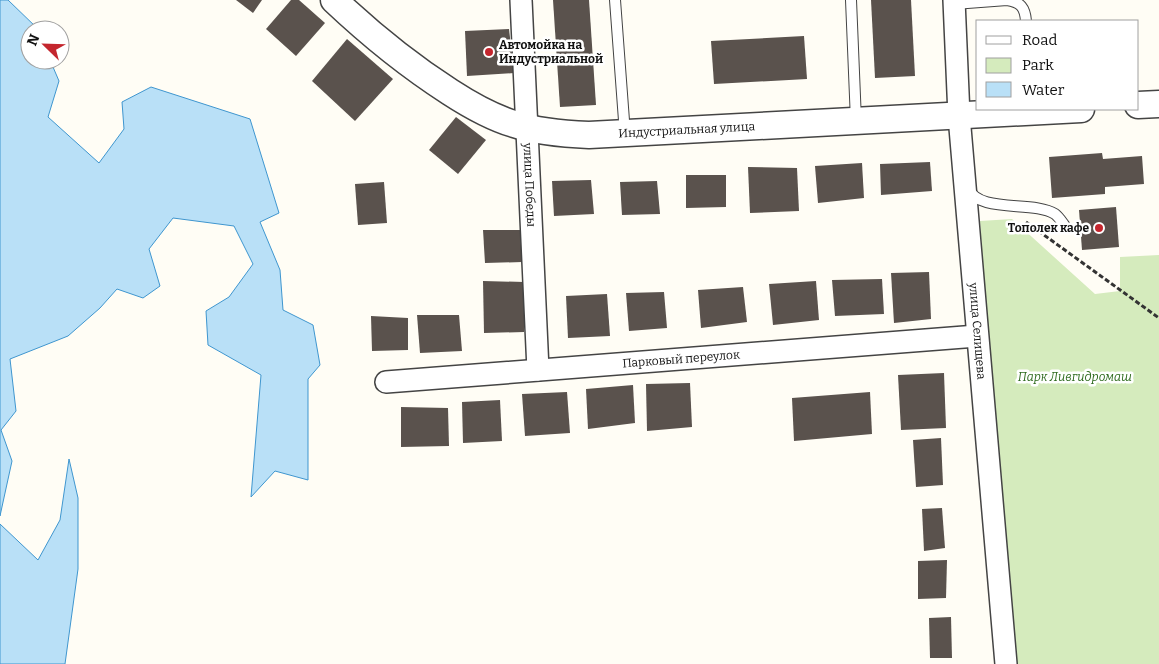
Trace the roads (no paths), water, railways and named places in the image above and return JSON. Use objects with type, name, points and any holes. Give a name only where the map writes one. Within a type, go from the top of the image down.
[{"type":"street","name":"Индустриальная улица","points":[[334,0],[369,33],[416,70],[476,108],[527,128],[589,136],[959,116],[1033,110]]},
{"type":"street","name":"улица Победы","points":[[521,0],[538,370]]},
{"type":"street","name":"улица Селищева","points":[[954,2],[959,116],[1006,664]]},
{"type":"street","points":[[1139,105],[1159,104]]},
{"type":"street","name":"Парковый переулок","points":[[386,382],[977,336]]},
{"type":"lane","points":[[615,0],[625,134]]},
{"type":"lane","points":[[851,0],[856,122]]},
{"type":"lane","points":[[954,2],[1015,1],[1024,9],[1026,20]]},
{"type":"lane","points":[[965,180],[971,194],[982,202],[1049,211],[1059,217],[1065,226]]},
{"type":"water","points":[[0,0],[8,0],[29,20],[20,20],[20,70],[54,70],[59,81],[48,117],[99,163],[124,129],[122,102],[151,87],[250,119],[279,213],[260,222],[280,270],[283,310],[313,325],[320,365],[308,379],[308,480],[275,471],[251,497],[261,375],[208,345],[206,311],[229,297],[253,264],[234,226],[173,218],[149,249],[160,286],[143,298],[117,289],[100,308],[68,336],[10,359],[16,411],[1,430],[12,461],[0,516]]},
{"type":"water","points":[[69,459],[78,498],[78,569],[65,664],[0,664],[0,524],[38,560],[60,520]]},
{"type":"place","name":"Автомойка на Индустриальной","points":[[489,52]]},
{"type":"place","name":"Тополек кафе","points":[[1099,228]]},
{"type":"park label","name":"Парк Ливгидромаш","points":[[1075,377]]}]
